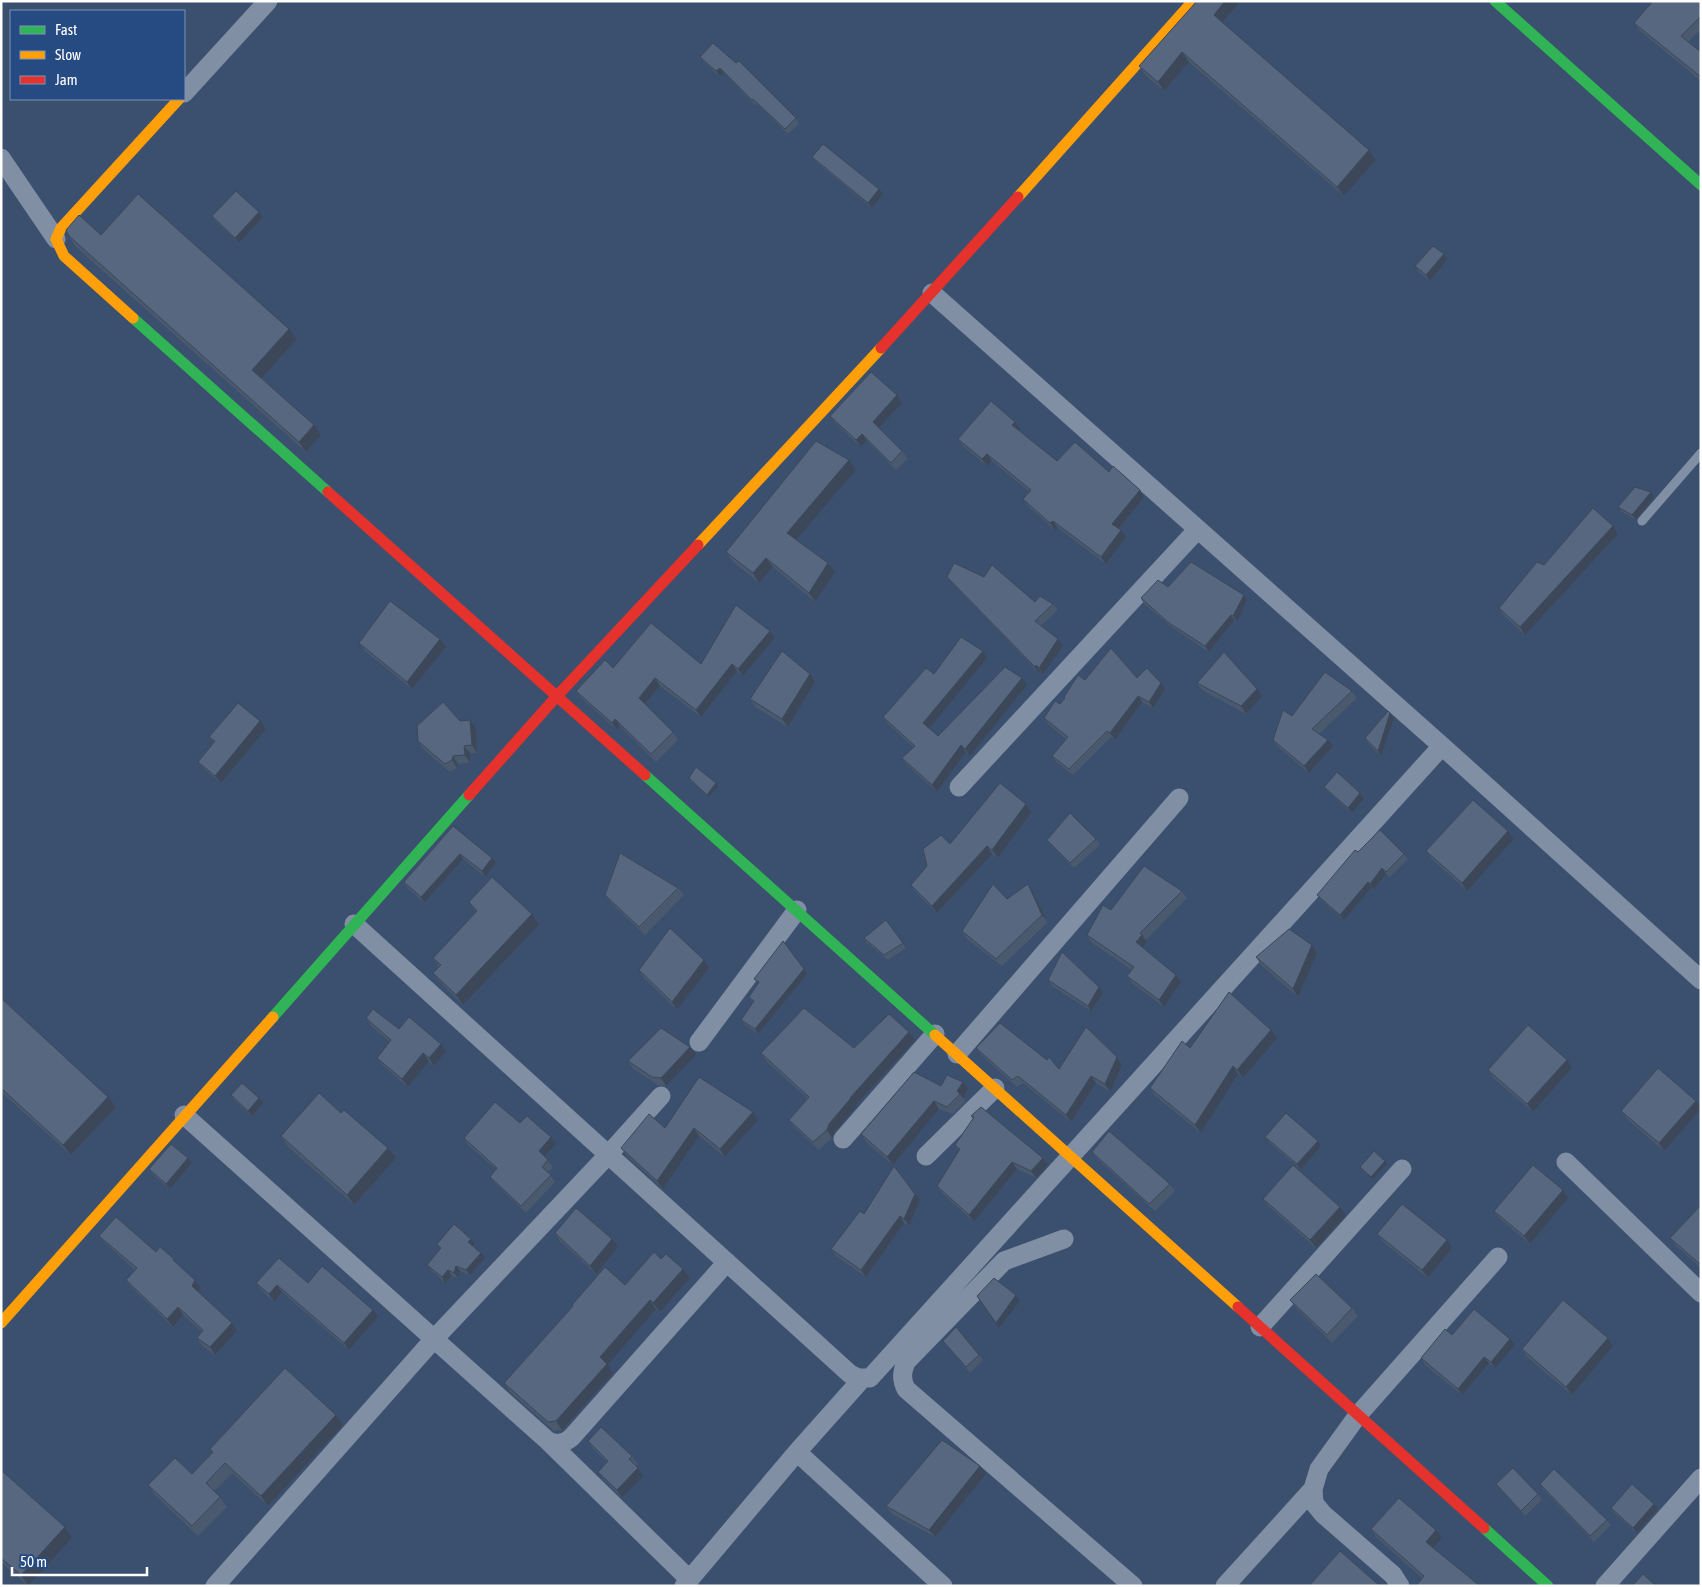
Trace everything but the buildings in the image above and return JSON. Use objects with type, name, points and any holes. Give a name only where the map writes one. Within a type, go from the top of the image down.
[{"type":"street","points":[[185,92],[268,1]]},
{"type":"street","points":[[1,1322],[557,696],[932,293],[1193,1]]},
{"type":"street","points":[[1495,1],[1701,185]]},
{"type":"street","points":[[56,239],[61,228],[68,220],[178,100]]},
{"type":"street","points":[[1,158],[56,239],[64,256],[797,910],[1548,1586]]},
{"type":"street","points":[[932,293],[1442,746],[1701,980]]},
{"type":"street","points":[[959,788],[1198,529]]},
{"type":"street","points":[[354,924],[850,1374],[862,1379],[870,1378],[1442,746]]},
{"type":"street","points":[[957,1054],[1179,798]]},
{"type":"street","points":[[699,1042],[797,910]]},
{"type":"street","points":[[843,1139],[935,1034]]},
{"type":"street","points":[[926,1156],[995,1088]]},
{"type":"street","points":[[215,1586],[434,1339],[608,1155],[661,1096]]},
{"type":"street","points":[[184,1115],[549,1442],[686,1582],[862,1379]]},
{"type":"street","points":[[1566,1162],[1701,1293]]},
{"type":"street","points":[[1260,1327],[1402,1170]]},
{"type":"street","points":[[1064,1239],[1004,1261],[906,1362],[902,1371],[903,1382],[906,1389],[1133,1586]]},
{"type":"street","points":[[1400,1586],[1393,1575],[1323,1514],[1314,1503],[1313,1489],[1318,1469],[1358,1415],[1498,1257]]},
{"type":"street","points":[[549,1442],[563,1444],[571,1438],[727,1262]]},
{"type":"street","points":[[797,1452],[943,1586]]},
{"type":"street","points":[[1606,1586],[1701,1478]]},
{"type":"street","points":[[1225,1586],[1313,1489]]},
{"type":"lane","points":[[1642,522],[1701,453]]},
{"type":"traffic: fast","points":[[1495,1],[1701,185]]},
{"type":"traffic: fast","points":[[133,318],[328,492]]},
{"type":"traffic: fast","points":[[645,775],[935,1035]]},
{"type":"traffic: fast","points":[[273,1017],[469,795]]},
{"type":"traffic: fast","points":[[1484,1528],[1548,1586]]},
{"type":"traffic: slow","points":[[1018,197],[1193,1]]},
{"type":"traffic: slow","points":[[133,318],[64,256],[56,239],[61,228],[178,100]]},
{"type":"traffic: slow","points":[[698,545],[881,348]]},
{"type":"traffic: slow","points":[[1,1323],[273,1017]]},
{"type":"traffic: slow","points":[[935,1035],[1238,1307]]},
{"type":"traffic: jam","points":[[881,348],[1018,197]]},
{"type":"traffic: jam","points":[[328,492],[645,775]]},
{"type":"traffic: jam","points":[[469,795],[557,696],[698,545]]},
{"type":"traffic: jam","points":[[1238,1307],[1484,1528]]}]
